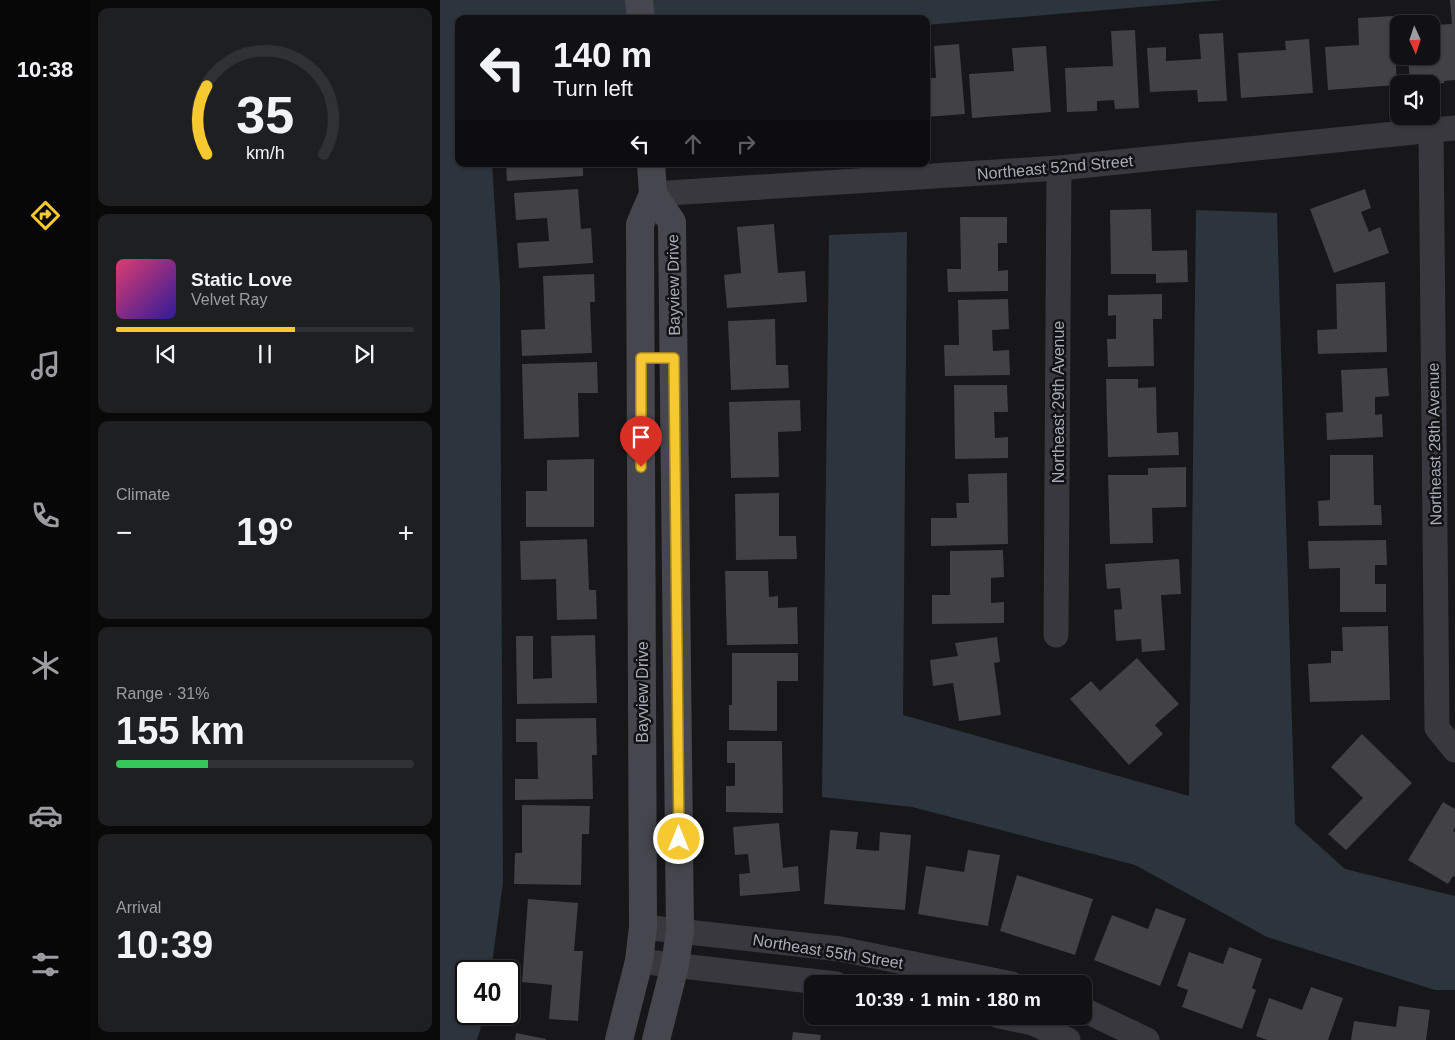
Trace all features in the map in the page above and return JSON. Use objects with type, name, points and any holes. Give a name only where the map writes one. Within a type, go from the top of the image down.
[{"type":"street","points":[[640,0],[641,15]]},
{"type":"street","name":"Northeast 52nd Street","points":[[654,194],[1059,168],[1443,130]]},
{"type":"street","name":"Northeast 28th Avenue","points":[[1443,130],[1437,728],[1455,750]]},
{"type":"street","name":"Bayview Drive","points":[[651,167],[654,194],[672,222],[680,931],[675,965],[656,1040]]},
{"type":"street","name":"Northeast 29th Avenue","points":[[1056,636],[1059,168]]},
{"type":"street","name":"Bayview Drive","points":[[619,1040],[639,961],[643,927],[640,224],[654,194]]},
{"type":"street","points":[[641,358],[674,358]]},
{"type":"street","points":[[641,522],[676,522]]},
{"type":"street","points":[[642,607],[676,606]]},
{"type":"street","points":[[642,766],[679,766]]},
{"type":"street","name":"Northeast 55th Street","points":[[643,927],[840,949],[968,975]]},
{"type":"street","name":"Northeast 55th Street","points":[[639,961],[804,980]]},
{"type":"street","points":[[1092,1014],[1148,1040]]},
{"type":"street","points":[[1037,1025],[1068,1040]]},
{"type":"shaded area","points":[[440,0],[1223,0],[930,25],[930,15],[455,15],[455,167],[492,167],[500,286],[503,883],[492,960],[455,960],[455,1025],[482,1025],[477,1040],[440,1040]]},
{"type":"shaded area","points":[[1196,210],[1277,213],[1295,824],[1345,869],[1455,896],[1455,990],[1435,990],[1267,937],[1135,865],[912,807],[822,797],[829,235],[907,232],[903,715],[1189,796]]},
{"type":"building","points":[[1450,0],[1455,0],[1455,80],[1440,83],[1440,75],[1409,75],[1409,65],[1440,65],[1440,25],[1452,24]]},
{"type":"building","points":[[1390,16],[1390,65],[1396,65],[1396,75],[1390,75],[1390,86],[1328,90],[1325,47],[1359,45],[1358,18]]},
{"type":"building","points":[[1135,30],[1139,108],[1115,109],[1114,100],[1097,101],[1097,111],[1067,112],[1065,68],[1113,66],[1111,31]]},
{"type":"building","points":[[1223,33],[1227,101],[1198,102],[1197,90],[1150,92],[1147,48],[1166,47],[1166,61],[1201,59],[1199,34]]},
{"type":"building","points":[[1309,39],[1313,93],[1241,98],[1238,53],[1286,50],[1285,41]]},
{"type":"building","points":[[959,44],[965,114],[930,117],[930,78],[936,78],[934,46]]},
{"type":"building","points":[[1046,46],[1051,112],[972,118],[969,74],[1014,71],[1012,48]]},
{"type":"building","points":[[506,167],[583,167],[583,176],[507,181]]},
{"type":"building","points":[[578,189],[581,229],[591,228],[593,263],[519,268],[517,243],[549,241],[547,218],[516,220],[514,193]]},
{"type":"building","points":[[1365,189],[1371,208],[1361,212],[1369,232],[1380,227],[1389,253],[1334,273],[1310,209]]},
{"type":"building","points":[[1151,209],[1152,251],[1187,250],[1188,282],[1156,283],[1156,274],[1111,274],[1110,210]]},
{"type":"building","points":[[960,217],[1007,217],[1007,243],[998,243],[998,271],[1008,270],[1008,291],[948,292],[947,269],[961,269]]},
{"type":"building","points":[[774,224],[778,273],[805,271],[807,302],[727,308],[724,275],[741,273],[737,227]]},
{"type":"building","points":[[594,274],[595,302],[590,302],[592,353],[522,356],[521,330],[545,329],[543,276]]},
{"type":"building","points":[[1385,282],[1387,352],[1318,354],[1317,330],[1337,329],[1336,284]]},
{"type":"building","points":[[1162,294],[1162,319],[1153,319],[1154,366],[1108,367],[1107,339],[1116,339],[1116,315],[1108,316],[1108,295]]},
{"type":"building","points":[[1008,299],[1009,329],[992,330],[993,351],[1009,350],[1010,375],[945,376],[944,345],[959,345],[958,300]]},
{"type":"building","points":[[775,319],[776,365],[788,365],[789,388],[731,390],[728,321]]},
{"type":"building","points":[[597,362],[598,393],[578,393],[579,437],[524,439],[522,364]]},
{"type":"building","points":[[1387,368],[1389,396],[1375,397],[1375,415],[1382,414],[1383,437],[1327,440],[1326,413],[1343,412],[1341,370]]},
{"type":"building","points":[[1106,379],[1138,379],[1138,388],[1156,387],[1157,433],[1178,432],[1179,455],[1108,457]]},
{"type":"building","points":[[954,385],[1007,385],[1008,412],[994,412],[995,438],[1008,437],[1008,458],[955,459]]},
{"type":"building","points":[[800,400],[801,431],[778,432],[779,477],[731,478],[729,402]]},
{"type":"building","points":[[1330,455],[1373,455],[1374,505],[1381,505],[1382,525],[1319,526],[1318,501],[1330,500]]},
{"type":"building","points":[[594,459],[594,527],[526,527],[526,491],[547,491],[547,460]]},
{"type":"building","points":[[1186,467],[1186,507],[1152,508],[1153,543],[1110,544],[1108,475],[1148,475],[1148,468]]},
{"type":"building","points":[[1007,473],[1008,544],[931,546],[931,518],[957,518],[956,503],[969,503],[968,474]]},
{"type":"building","points":[[779,493],[779,536],[796,536],[797,559],[736,560],[735,494]]},
{"type":"building","points":[[587,539],[589,590],[596,590],[597,619],[557,620],[556,579],[521,580],[520,541]]},
{"type":"building","points":[[1386,540],[1387,565],[1375,565],[1375,584],[1386,584],[1386,612],[1340,612],[1340,568],[1309,569],[1308,541]]},
{"type":"building","points":[[1003,550],[1004,577],[991,578],[991,603],[1004,602],[1004,623],[932,624],[932,595],[950,595],[950,551]]},
{"type":"building","points":[[1179,559],[1181,594],[1161,595],[1165,650],[1142,652],[1141,639],[1116,641],[1114,610],[1122,609],[1120,588],[1107,589],[1105,564]]},
{"type":"building","points":[[725,571],[768,571],[769,597],[778,596],[778,608],[797,607],[798,644],[727,645]]},
{"type":"building","points":[[1388,626],[1390,700],[1310,702],[1308,664],[1331,663],[1331,651],[1343,651],[1342,627]]},
{"type":"building","points":[[595,635],[597,703],[517,704],[516,636],[533,636],[533,679],[552,678],[551,636]]},
{"type":"building","points":[[997,637],[1000,662],[994,663],[1001,715],[959,721],[953,683],[933,686],[930,660],[958,656],[955,643]]},
{"type":"building","points":[[732,653],[798,653],[798,681],[777,681],[777,731],[729,730],[729,705],[732,705]]},
{"type":"building","points":[[1137,658],[1179,704],[1155,725],[1163,734],[1129,765],[1070,699],[1091,681],[1100,691]]},
{"type":"building","points":[[596,718],[597,755],[592,755],[593,799],[515,800],[515,779],[538,779],[537,742],[516,742],[516,719]]},
{"type":"building","points":[[1362,734],[1412,783],[1346,850],[1328,834],[1363,798],[1331,767]]},
{"type":"building","points":[[727,741],[782,741],[783,813],[726,812],[726,786],[735,786],[735,763],[727,763]]},
{"type":"building","points":[[1443,802],[1455,809],[1455,827],[1453,831],[1455,832],[1455,877],[1453,876],[1448,884],[1408,860]]},
{"type":"building","points":[[522,805],[590,806],[589,834],[582,834],[581,885],[514,884],[515,853],[522,853]]},
{"type":"building","points":[[779,823],[783,868],[798,866],[800,891],[740,896],[739,874],[750,873],[748,854],[735,855],[733,827]]},
{"type":"building","points":[[830,830],[858,832],[856,849],[879,851],[880,832],[911,835],[905,910],[824,904]]},
{"type":"building","points":[[968,850],[1000,855],[988,926],[918,914],[926,866],[964,872]]},
{"type":"building","points":[[1017,875],[1093,899],[1075,955],[1000,931]]},
{"type":"building","points":[[528,899],[578,903],[574,951],[583,951],[578,1021],[549,1019],[552,985],[522,982]]},
{"type":"building","points":[[1156,908],[1186,919],[1160,986],[1094,960],[1112,915],[1148,929]]},
{"type":"building","points":[[1229,947],[1262,959],[1252,988],[1256,990],[1242,1029],[1182,1007],[1188,990],[1177,986],[1189,952],[1223,964]]},
{"type":"building","points":[[1311,987],[1343,998],[1328,1040],[1267,1040],[1256,1036],[1269,998],[1302,1010]]},
{"type":"building","points":[[1399,1006],[1430,1010],[1426,1040],[1351,1040],[1354,1021],[1396,1027]]},
{"type":"building","points":[[793,1032],[821,1035],[820,1040],[792,1040]]},
{"type":"building","points":[[516,1033],[546,1039],[546,1040],[515,1040]]},
{"type":"route","points":[[641,467],[641,358],[674,358],[679,839]]}]
